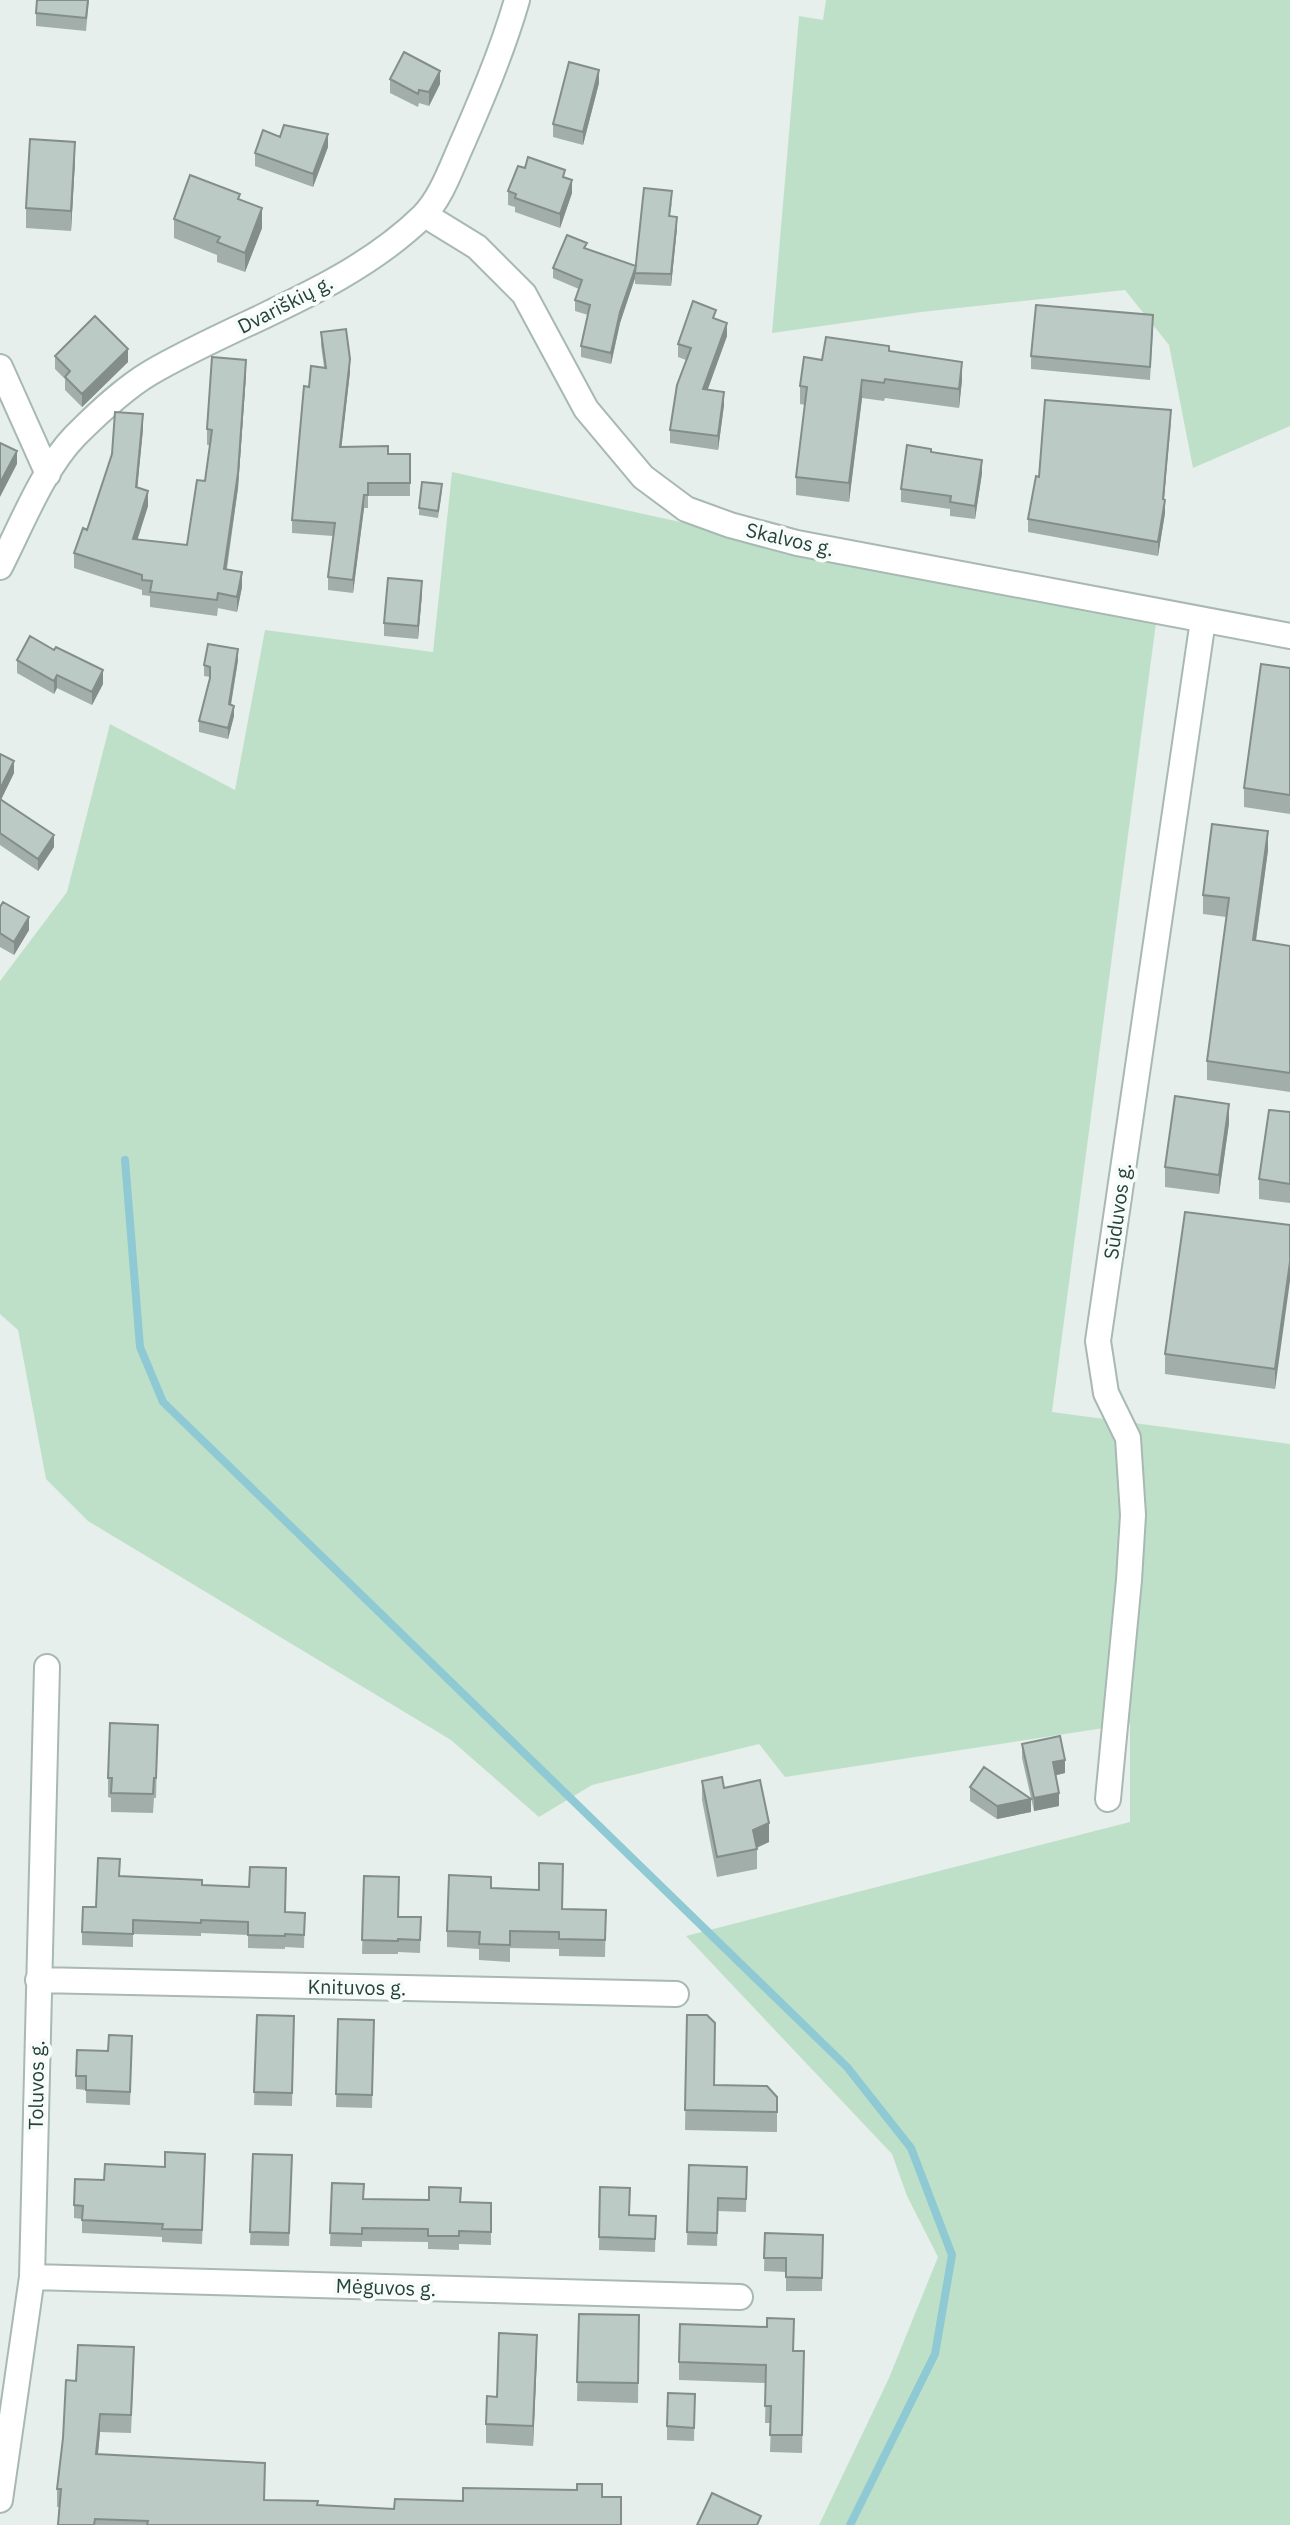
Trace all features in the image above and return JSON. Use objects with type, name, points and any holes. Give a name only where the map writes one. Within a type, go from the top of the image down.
[{"type":"street","name":"Dvariškių g.","points":[[0,567],[48,474],[73,438],[147,375],[332,282],[425,215],[445,181],[470,126],[517,0]]},
{"type":"street","name":"Skalvos g.","points":[[425,215],[477,247],[524,294],[586,409],[643,477],[686,509],[730,525],[797,543],[1290,636]]},
{"type":"street","points":[[0,367],[48,474]]},
{"type":"street","name":"Sūduvos g.","points":[[1108,1799],[1133,1515],[1128,1438],[1106,1393],[1098,1341],[1203,620]]},
{"type":"street","name":"Toluvos g.","points":[[0,2500],[32,2277],[47,1667]]},
{"type":"street","name":"Knituvos g.","points":[[38,1980],[676,1994]]},
{"type":"street","name":"Mėguvos g.","points":[[32,2277],[740,2297]]},
{"type":"green space","points":[[826,0],[1290,0],[1290,426],[1193,468],[1169,345],[1125,290],[921,312],[772,333],[799,16],[823,20]]},
{"type":"green space","points":[[452,472],[694,525],[787,555],[885,567],[1157,615],[1052,1412],[1290,1444],[1290,2525],[819,2525],[889,2378],[938,2257],[907,2196],[892,2154],[686,1936],[1130,1822],[1130,1724],[785,1777],[759,1744],[592,1785],[539,1817],[451,1740],[88,1521],[46,1479],[18,1330],[0,1314],[0,981],[67,892],[110,724],[235,790],[265,630],[433,652]]},
{"type":"building","points":[[37,0],[88,0],[86,18],[36,13]]},
{"type":"building","points":[[404,52],[440,71],[429,92],[419,90],[418,94],[390,79]]},
{"type":"building","points":[[569,62],[599,70],[583,132],[553,124]]},
{"type":"building","points":[[284,125],[328,134],[313,174],[255,153],[263,130],[280,137]]},
{"type":"building","points":[[30,139],[75,142],[71,211],[26,208]]},
{"type":"building","points":[[528,157],[565,170],[563,177],[572,180],[560,214],[515,198],[516,194],[508,191],[518,166],[525,168]]},
{"type":"building","points":[[190,175],[240,194],[238,199],[262,208],[245,253],[217,242],[220,237],[174,219]]},
{"type":"building","points":[[644,188],[672,191],[669,216],[677,217],[671,274],[635,273]]},
{"type":"building","points":[[567,235],[587,243],[584,248],[636,266],[620,312],[611,353],[581,346],[590,305],[575,300],[582,280],[553,268]]},
{"type":"building","points":[[693,301],[716,310],[713,318],[727,323],[703,389],[724,392],[718,436],[670,430],[677,385],[691,348],[678,344]]},
{"type":"building","points":[[1036,305],[1153,315],[1150,367],[1031,356]]},
{"type":"building","points":[[95,316],[128,349],[82,394],[65,377],[70,371],[55,356]]},
{"type":"building","points":[[346,329],[350,359],[340,447],[388,446],[388,454],[410,454],[410,483],[368,483],[353,580],[328,577],[335,523],[292,520],[304,386],[309,387],[311,366],[326,368],[321,332]]},
{"type":"building","points":[[826,337],[889,346],[889,351],[962,362],[959,389],[885,379],[884,383],[862,380],[849,483],[796,477],[807,387],[800,386],[804,357],[822,360]]},
{"type":"building","points":[[212,357],[246,360],[238,473],[224,569],[242,572],[237,597],[218,593],[217,600],[150,592],[152,581],[142,580],[142,575],[74,553],[83,528],[87,530],[112,454],[115,412],[143,414],[136,487],[148,491],[133,539],[187,545],[197,480],[205,481],[212,430],[207,429]]},
{"type":"building","points":[[1045,400],[1171,410],[1165,500],[1158,542],[1028,519],[1036,476],[1039,477]]},
{"type":"building","points":[[0,443],[17,451],[0,483]]},
{"type":"building","points":[[907,445],[982,460],[975,506],[950,502],[951,496],[901,489]]},
{"type":"building","points":[[422,482],[442,484],[438,511],[419,508]]},
{"type":"building","points":[[388,578],[422,581],[418,626],[384,623]]},
{"type":"building","points":[[30,636],[54,650],[56,647],[103,670],[92,692],[57,675],[54,681],[17,660]]},
{"type":"building","points":[[208,644],[238,649],[229,704],[234,706],[228,728],[199,721],[210,678],[210,667],[204,665]]},
{"type":"building","points":[[1261,664],[1290,668],[1290,795],[1244,788]]},
{"type":"building","points":[[0,754],[14,761],[0,789]]},
{"type":"building","points":[[0,799],[54,835],[38,859],[0,833]]},
{"type":"building","points":[[1212,824],[1268,831],[1253,940],[1290,946],[1290,1073],[1207,1061],[1229,898],[1203,895]]},
{"type":"building","points":[[3,902],[29,917],[14,942],[0,933],[0,907]]},
{"type":"building","points":[[1175,1096],[1229,1104],[1219,1175],[1165,1167]]},
{"type":"building","points":[[1269,1110],[1290,1112],[1290,1184],[1259,1179]]},
{"type":"building","points":[[1185,1212],[1290,1225],[1290,1262],[1275,1369],[1165,1354]]},
{"type":"building","points":[[110,1723],[158,1725],[153,1794],[111,1793],[112,1778],[108,1778]]},
{"type":"building","points":[[1060,1736],[1065,1760],[1053,1762],[1059,1793],[1034,1798],[1022,1744]]},
{"type":"building","points":[[984,1767],[1031,1799],[997,1806],[970,1787]]},
{"type":"building","points":[[722,1777],[724,1788],[760,1780],[769,1823],[753,1830],[757,1849],[717,1857],[702,1781]]},
{"type":"building","points":[[98,1858],[120,1859],[119,1876],[202,1880],[202,1885],[249,1887],[250,1867],[286,1868],[285,1912],[305,1913],[304,1935],[248,1935],[248,1922],[201,1920],[201,1923],[133,1920],[133,1934],[82,1932],[83,1907],[96,1907]]},
{"type":"building","points":[[539,1863],[563,1864],[562,1909],[606,1910],[605,1940],[559,1939],[559,1932],[510,1931],[510,1945],[479,1944],[480,1932],[447,1931],[449,1875],[491,1877],[491,1888],[539,1890]]},
{"type":"building","points":[[364,1876],[399,1877],[398,1917],[421,1917],[420,1940],[362,1940]]},
{"type":"building","points":[[257,2015],[294,2016],[292,2093],[254,2092]]},
{"type":"building","points":[[687,2015],[707,2015],[715,2023],[714,2085],[767,2086],[777,2097],[777,2112],[685,2110]]},
{"type":"building","points":[[338,2019],[374,2020],[372,2095],[336,2094]]},
{"type":"building","points":[[109,2035],[132,2036],[130,2092],[86,2090],[86,2076],[76,2076],[77,2050],[108,2051]]},
{"type":"building","points":[[165,2152],[205,2154],[202,2230],[162,2229],[163,2224],[82,2220],[83,2206],[74,2205],[75,2179],[104,2180],[105,2164],[165,2167]]},
{"type":"building","points":[[253,2154],[292,2155],[289,2233],[250,2232]]},
{"type":"building","points":[[689,2165],[747,2167],[746,2199],[718,2198],[717,2233],[687,2232]]},
{"type":"building","points":[[332,2183],[364,2184],[363,2199],[429,2200],[429,2187],[461,2188],[460,2202],[491,2203],[491,2232],[459,2231],[459,2236],[428,2236],[428,2229],[362,2228],[362,2234],[330,2233]]},
{"type":"building","points":[[600,2187],[630,2188],[629,2215],[656,2216],[655,2239],[599,2237]]},
{"type":"building","points":[[765,2233],[823,2235],[822,2278],[786,2277],[786,2258],[764,2258]]},
{"type":"building","points":[[579,2314],[639,2315],[638,2383],[577,2382]]},
{"type":"building","points":[[767,2318],[794,2319],[793,2351],[804,2351],[802,2435],[770,2435],[771,2406],[765,2406],[766,2365],[679,2362],[680,2324],[767,2327]]},
{"type":"building","points":[[499,2333],[537,2335],[533,2426],[486,2424],[487,2396],[497,2397]]},
{"type":"building","points":[[78,2345],[134,2347],[131,2415],[100,2414],[96,2454],[265,2463],[264,2500],[318,2501],[317,2505],[394,2509],[395,2499],[463,2501],[463,2488],[577,2490],[577,2484],[602,2484],[602,2497],[621,2497],[621,2525],[147,2525],[148,2521],[95,2519],[94,2525],[58,2525],[61,2489],[57,2489],[66,2380],[76,2381]]},
{"type":"building","points":[[668,2393],[695,2394],[694,2428],[667,2426]]},
{"type":"building","points":[[712,2493],[761,2516],[757,2525],[697,2525]]},
{"type":"waterway","points":[[125,1160],[140,1347],[163,1402],[847,2067],[911,2148],[952,2255],[935,2354],[850,2525]]}]
